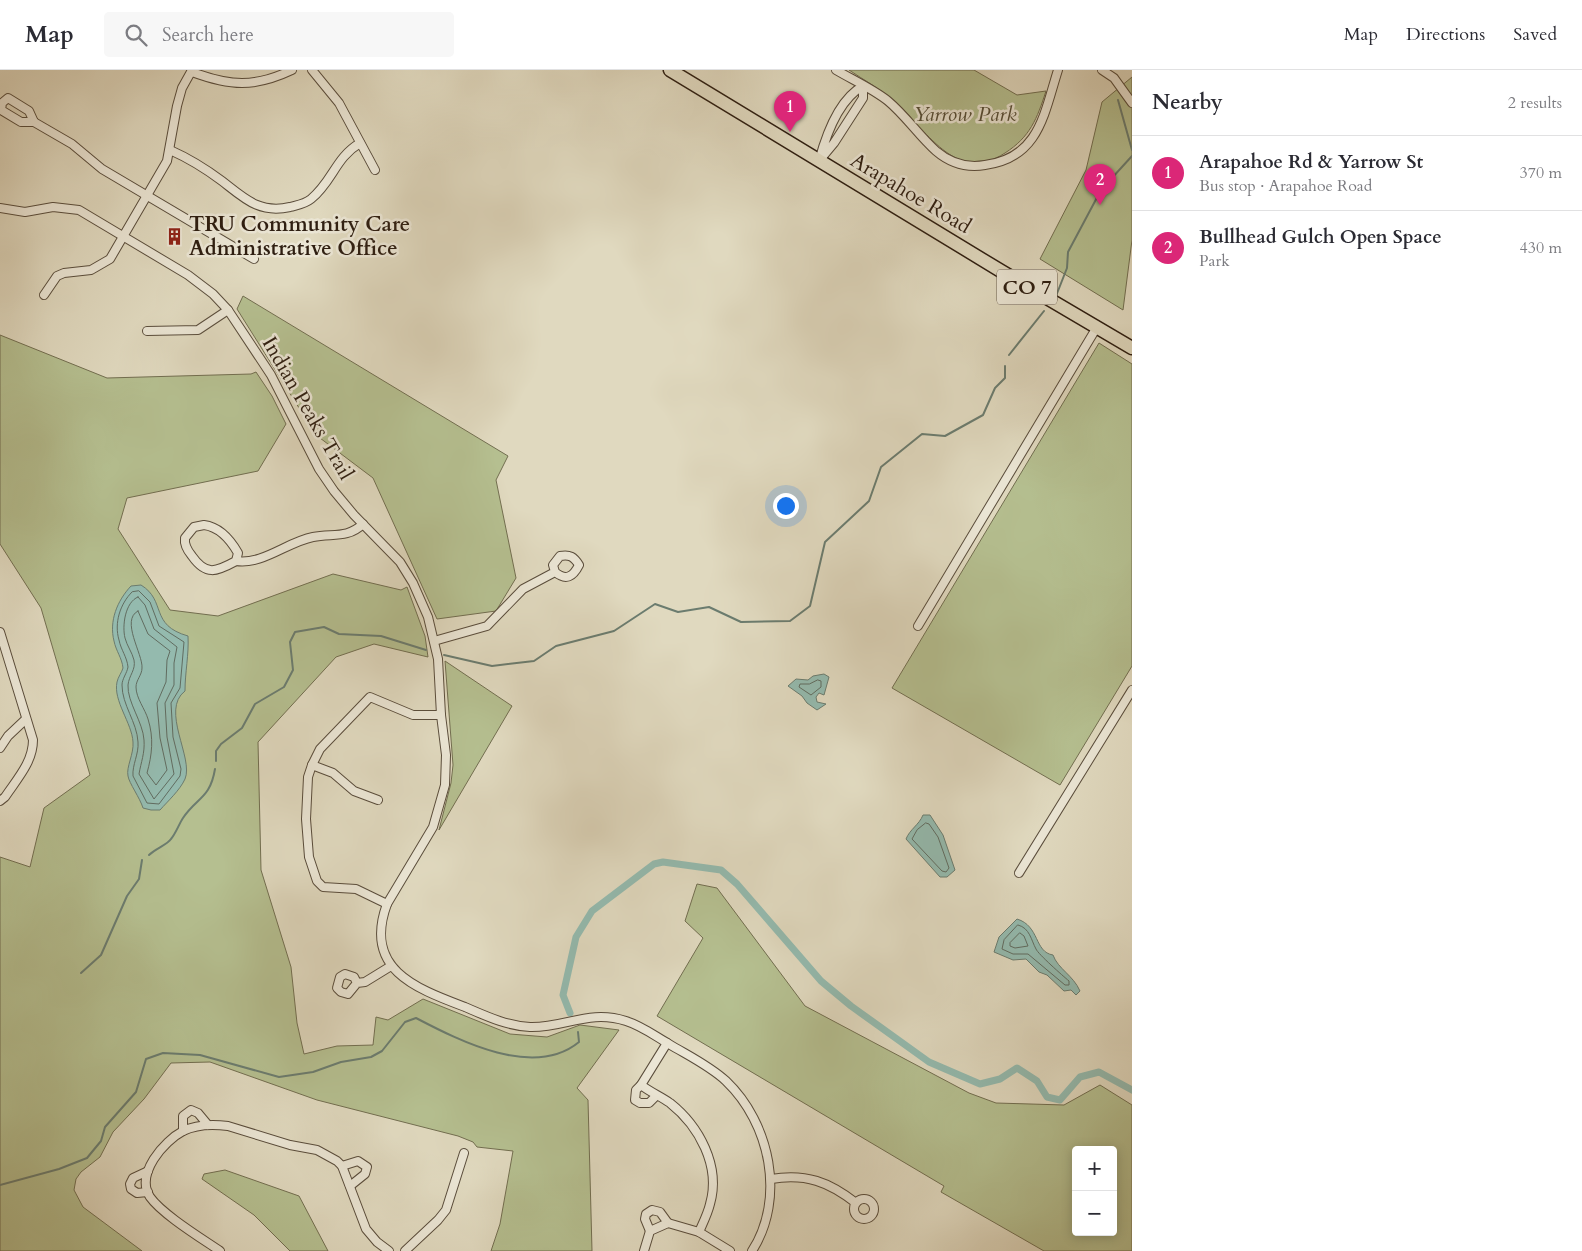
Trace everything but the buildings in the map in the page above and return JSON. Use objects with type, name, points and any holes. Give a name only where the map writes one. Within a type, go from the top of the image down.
[{"type":"main road","name":"Arapahoe Road","points":[[670,70],[1132,348]]},
{"type":"street","points":[[44,295],[54,279],[64,273],[91,270],[102,266],[110,259],[167,161],[182,88],[192,71],[219,82],[239,84],[273,79],[292,70]]},
{"type":"street","points":[[312,70],[333,94],[375,170]]},
{"type":"street","points":[[836,70],[897,109],[936,151],[962,165],[982,166],[1009,160],[1030,142],[1042,120],[1058,70]]},
{"type":"street","points":[[1102,70],[1114,78],[1132,103]]},
{"type":"street","points":[[819,161],[834,143],[863,98],[863,86]]},
{"type":"street","points":[[819,161],[826,138],[852,92],[863,86]]},
{"type":"street","points":[[34,122],[72,144],[102,169],[254,259]]},
{"type":"street","points":[[170,150],[200,166],[243,198],[263,208],[281,209],[306,203],[322,190],[342,156],[360,143]]},
{"type":"street","name":"Indian Peaks Trail","points":[[0,208],[25,212],[53,206],[78,210],[197,280],[214,294],[228,310],[271,375],[321,472],[334,491],[363,524],[383,543],[407,573],[425,610],[434,641],[441,686],[441,715],[446,765],[441,806],[433,827],[387,904],[380,932],[382,946],[391,966],[412,984],[504,1023],[530,1027],[548,1026],[576,1019],[609,1017],[642,1027],[709,1067],[726,1081],[744,1101],[763,1142],[771,1179],[762,1230],[752,1251]]},
{"type":"street","points":[[147,331],[198,330],[228,310]]},
{"type":"street","points":[[918,626],[1097,327]]},
{"type":"street","points":[[236,562],[238,553],[219,529],[204,525],[194,527],[186,534],[184,542],[186,548],[199,567],[204,570],[219,569],[236,562],[248,562],[313,536],[352,533],[363,524]]},
{"type":"street","points":[[434,641],[487,626],[523,589],[555,572]]},
{"type":"street","points":[[0,632],[33,740],[32,755],[5,797],[0,801]]},
{"type":"street","points":[[1019,873],[1132,690]]},
{"type":"street","points":[[387,904],[356,889],[327,889],[317,881],[309,857],[306,819],[308,777],[320,749],[370,697],[413,715],[441,715]]},
{"type":"street","points":[[0,748],[8,736],[26,718]]},
{"type":"street","points":[[312,765],[333,773],[354,791],[378,800]]},
{"type":"street","points":[[358,983],[365,982],[391,966]]},
{"type":"street","points":[[656,1096],[650,1103],[640,1104],[635,1100],[636,1090],[667,1042]]},
{"type":"street","points":[[640,1085],[672,1105],[691,1123],[704,1144],[710,1160],[712,1194],[699,1232]]},
{"type":"street","points":[[183,1131],[183,1116],[192,1110],[198,1113],[208,1125]]},
{"type":"street","points":[[220,1251],[159,1207],[148,1192],[146,1176],[163,1149],[183,1131],[208,1125],[228,1126],[328,1154],[342,1166],[366,1230],[389,1251]]},
{"type":"street","points":[[405,1251],[446,1210],[464,1153]]},
{"type":"street","points":[[342,1166],[358,1161],[367,1167],[365,1174],[350,1186]]},
{"type":"street","points":[[148,1171],[133,1178],[130,1184],[131,1190],[137,1193],[148,1192]]},
{"type":"street","points":[[771,1179],[797,1177],[826,1183],[856,1203]]},
{"type":"street","points":[[644,1251],[650,1231],[645,1219],[646,1214],[652,1210],[660,1212],[668,1223],[699,1232],[730,1251]]},
{"type":"street","points":[[650,1231],[668,1223]]},
{"type":"green space","name":"Yarrow Park","points":[[849,70],[974,70],[1017,95],[1046,91],[1032,126],[1014,147],[987,161],[971,163],[956,158],[943,149],[893,100]]},
{"type":"green space","points":[[1132,77],[1132,240],[1123,310],[1040,259],[1086,170],[1102,102]]},
{"type":"green space","points":[[243,296],[508,456],[496,480],[516,578],[496,611],[437,619],[373,478],[316,435],[237,309]]},
{"type":"green space","points":[[0,335],[107,378],[251,374],[256,372],[272,396],[286,424],[258,471],[127,498],[118,529],[170,610],[218,616],[333,574],[401,590],[407,587],[425,636],[428,657],[374,644],[336,657],[258,742],[261,870],[291,967],[297,1023],[304,1054],[337,1046],[373,1045],[376,1017],[388,1020],[423,999],[510,1034],[547,1037],[580,1025],[619,1030],[577,1088],[588,1100],[592,1251],[491,1251],[500,1224],[513,1151],[477,1147],[473,1142],[458,1136],[317,1100],[210,1062],[171,1063],[144,1099],[113,1132],[100,1157],[81,1172],[76,1179],[74,1190],[83,1207],[142,1251],[0,1251],[0,857],[30,867],[44,808],[90,775],[41,608],[0,544]]},
{"type":"green space","points":[[1099,343],[1132,364],[1132,666],[1060,785],[892,688]]},
{"type":"green space","points":[[445,661],[512,706],[439,830],[451,783],[453,765]]},
{"type":"green space","points":[[697,884],[717,888],[805,1006],[969,1093],[996,1103],[1064,1105],[1100,1085],[1132,1105],[1132,1251],[1044,1251],[941,1192],[944,1186],[657,1016],[703,938],[685,921]]},
{"type":"green space","points":[[225,1170],[299,1196],[328,1251],[290,1251],[254,1215],[202,1179],[204,1174]]},
{"type":"water","points":[[141,585],[154,598],[168,626],[188,636],[185,691],[178,699],[176,710],[176,722],[187,770],[185,779],[180,787],[160,810],[143,808],[129,779],[128,769],[132,751],[132,735],[116,689],[123,668],[114,641],[113,619],[118,605],[126,592],[131,586]]},
{"type":"water","points":[[824,674],[829,677],[824,695],[819,693],[816,697],[817,702],[826,704],[817,710],[788,686],[796,679],[808,680],[813,676]]},
{"type":"water","points":[[923,815],[930,815],[943,835],[955,870],[947,877],[940,877],[906,839]]},
{"type":"water","points":[[1017,919],[1030,927],[1043,949],[1053,955],[1058,964],[1074,981],[1080,991],[1076,995],[1071,990],[1064,991],[1047,975],[1039,972],[1026,959],[1013,960],[994,952],[999,937]]},
{"type":"waterway","points":[[1118,100],[1132,150]]},
{"type":"waterway","points":[[1056,296],[1067,268],[1068,252],[1101,190],[1132,156]]},
{"type":"waterway","points":[[1009,355],[1044,311]]},
{"type":"waterway","points":[[444,655],[492,666],[534,661],[556,646],[614,631],[655,604],[678,612],[709,607],[741,622],[790,621],[810,606],[825,542],[869,501],[881,467],[922,434],[945,436],[983,415],[995,388],[1005,378],[1005,366]]},
{"type":"waterway","points":[[216,761],[216,751],[221,744],[242,728],[255,704],[284,687],[293,670],[290,642],[295,632],[324,627],[339,634],[381,636],[426,650]]},
{"type":"waterway","points":[[149,855],[171,839],[188,811],[210,786],[215,769]]},
{"type":"waterway","points":[[81,973],[101,955],[127,896],[139,879],[142,860]]},
{"type":"waterway","points":[[570,1013],[563,995],[576,937],[592,911],[654,864],[663,862],[721,870],[737,884],[821,981],[851,1006],[929,1062],[980,1084],[1000,1079],[1017,1068],[1037,1081],[1047,1097],[1060,1100],[1080,1077],[1099,1072],[1132,1090]]},
{"type":"waterway","points":[[0,1185],[59,1169],[87,1158],[101,1141],[105,1127],[136,1092],[146,1059],[163,1053],[200,1055],[279,1077],[313,1072],[341,1062],[371,1057],[382,1051],[405,1022],[416,1018],[475,1045],[519,1057],[541,1057],[561,1053],[579,1042],[578,1032]]},
{"type":"place","name":"Arapahoe Rd & Yarrow St","points":[[790,132]]},
{"type":"place","name":"Bullhead Gulch Open Space","points":[[1100,205]]},
{"type":"place","name":"TRU Community Care Administrative Office","points":[[175,236]]}]
